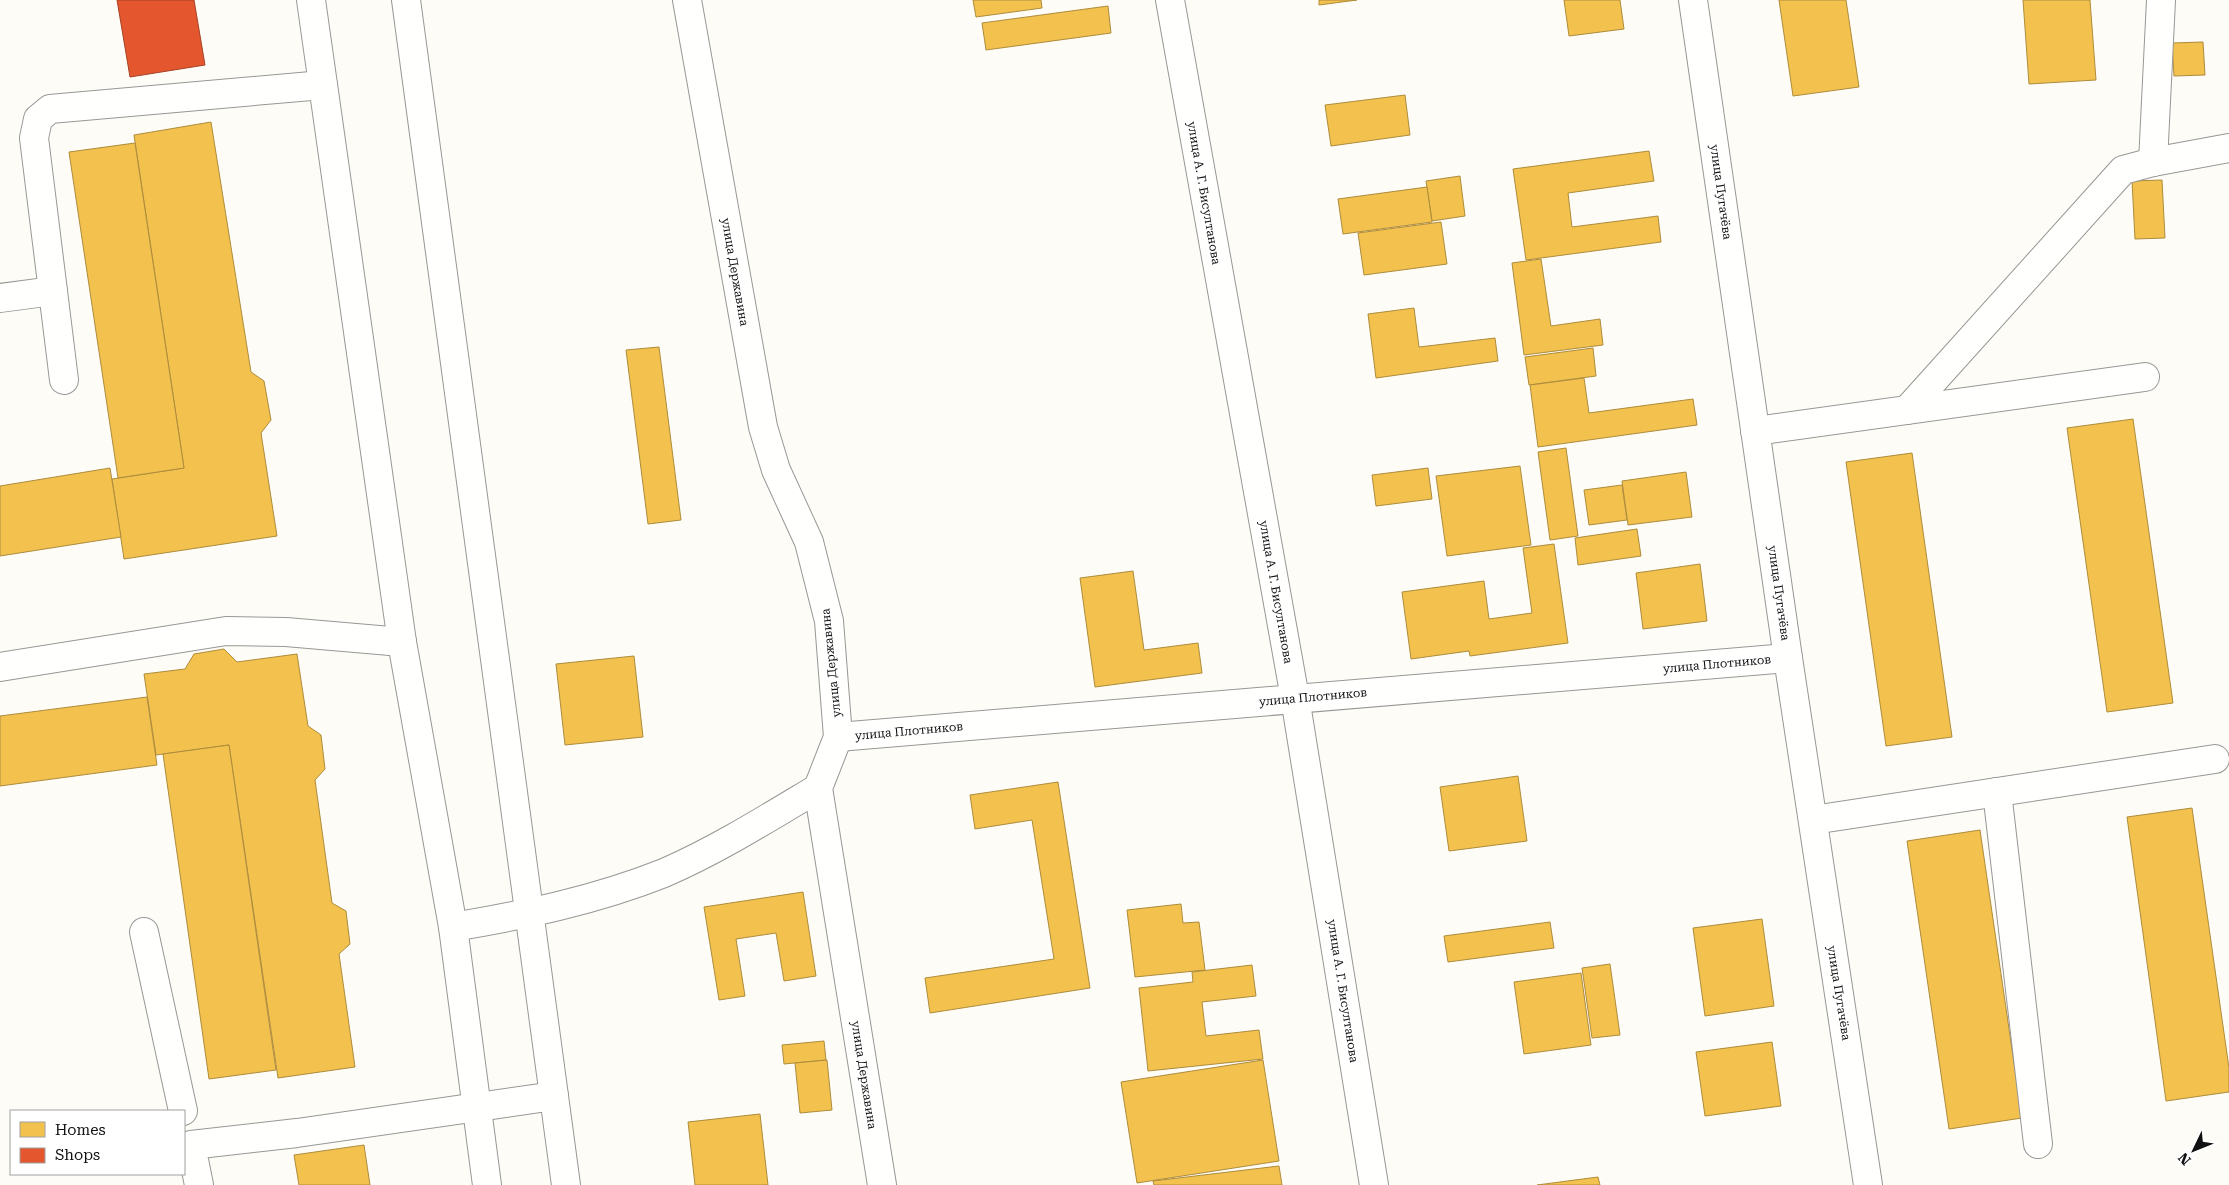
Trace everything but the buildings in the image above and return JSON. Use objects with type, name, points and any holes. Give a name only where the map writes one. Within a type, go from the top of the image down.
[{"type":"street","points":[[311,0],[402,642],[453,927],[487,1185]]},
{"type":"street","points":[[406,0],[566,1185]]},
{"type":"street","name":"улица Державина","points":[[687,0],[763,427],[776,470],[810,542],[829,621],[838,737],[818,788],[882,1185]]},
{"type":"street","name":"улица А. Г. Бисултанова","points":[[1170,0],[1295,698],[1374,1185]]},
{"type":"street","name":"улица Пугачёва","points":[[1693,0],[1788,658],[1868,1185]]},
{"type":"street","points":[[2153,162],[2161,0]]},
{"type":"street","points":[[64,380],[34,138],[38,119],[50,110],[323,85]]},
{"type":"street","points":[[1907,410],[2124,170],[2153,162],[2229,148]]},
{"type":"street","points":[[0,298],[53,292]]},
{"type":"street","points":[[1755,432],[2145,377]]},
{"type":"street","points":[[0,666],[226,631],[286,632],[402,642]]},
{"type":"street","name":"улица Плотников","points":[[838,737],[1788,658]]},
{"type":"street","points":[[1813,820],[2215,759]]},
{"type":"street","points":[[453,927],[529,914],[570,904],[664,872],[747,831],[818,788]]},
{"type":"street","points":[[1997,792],[2038,1144]]},
{"type":"street","points":[[144,932],[184,1110]]},
{"type":"street","points":[[191,1145],[297,1133],[554,1096]]},
{"type":"street","points":[[185,1117],[200,1185]]}]
